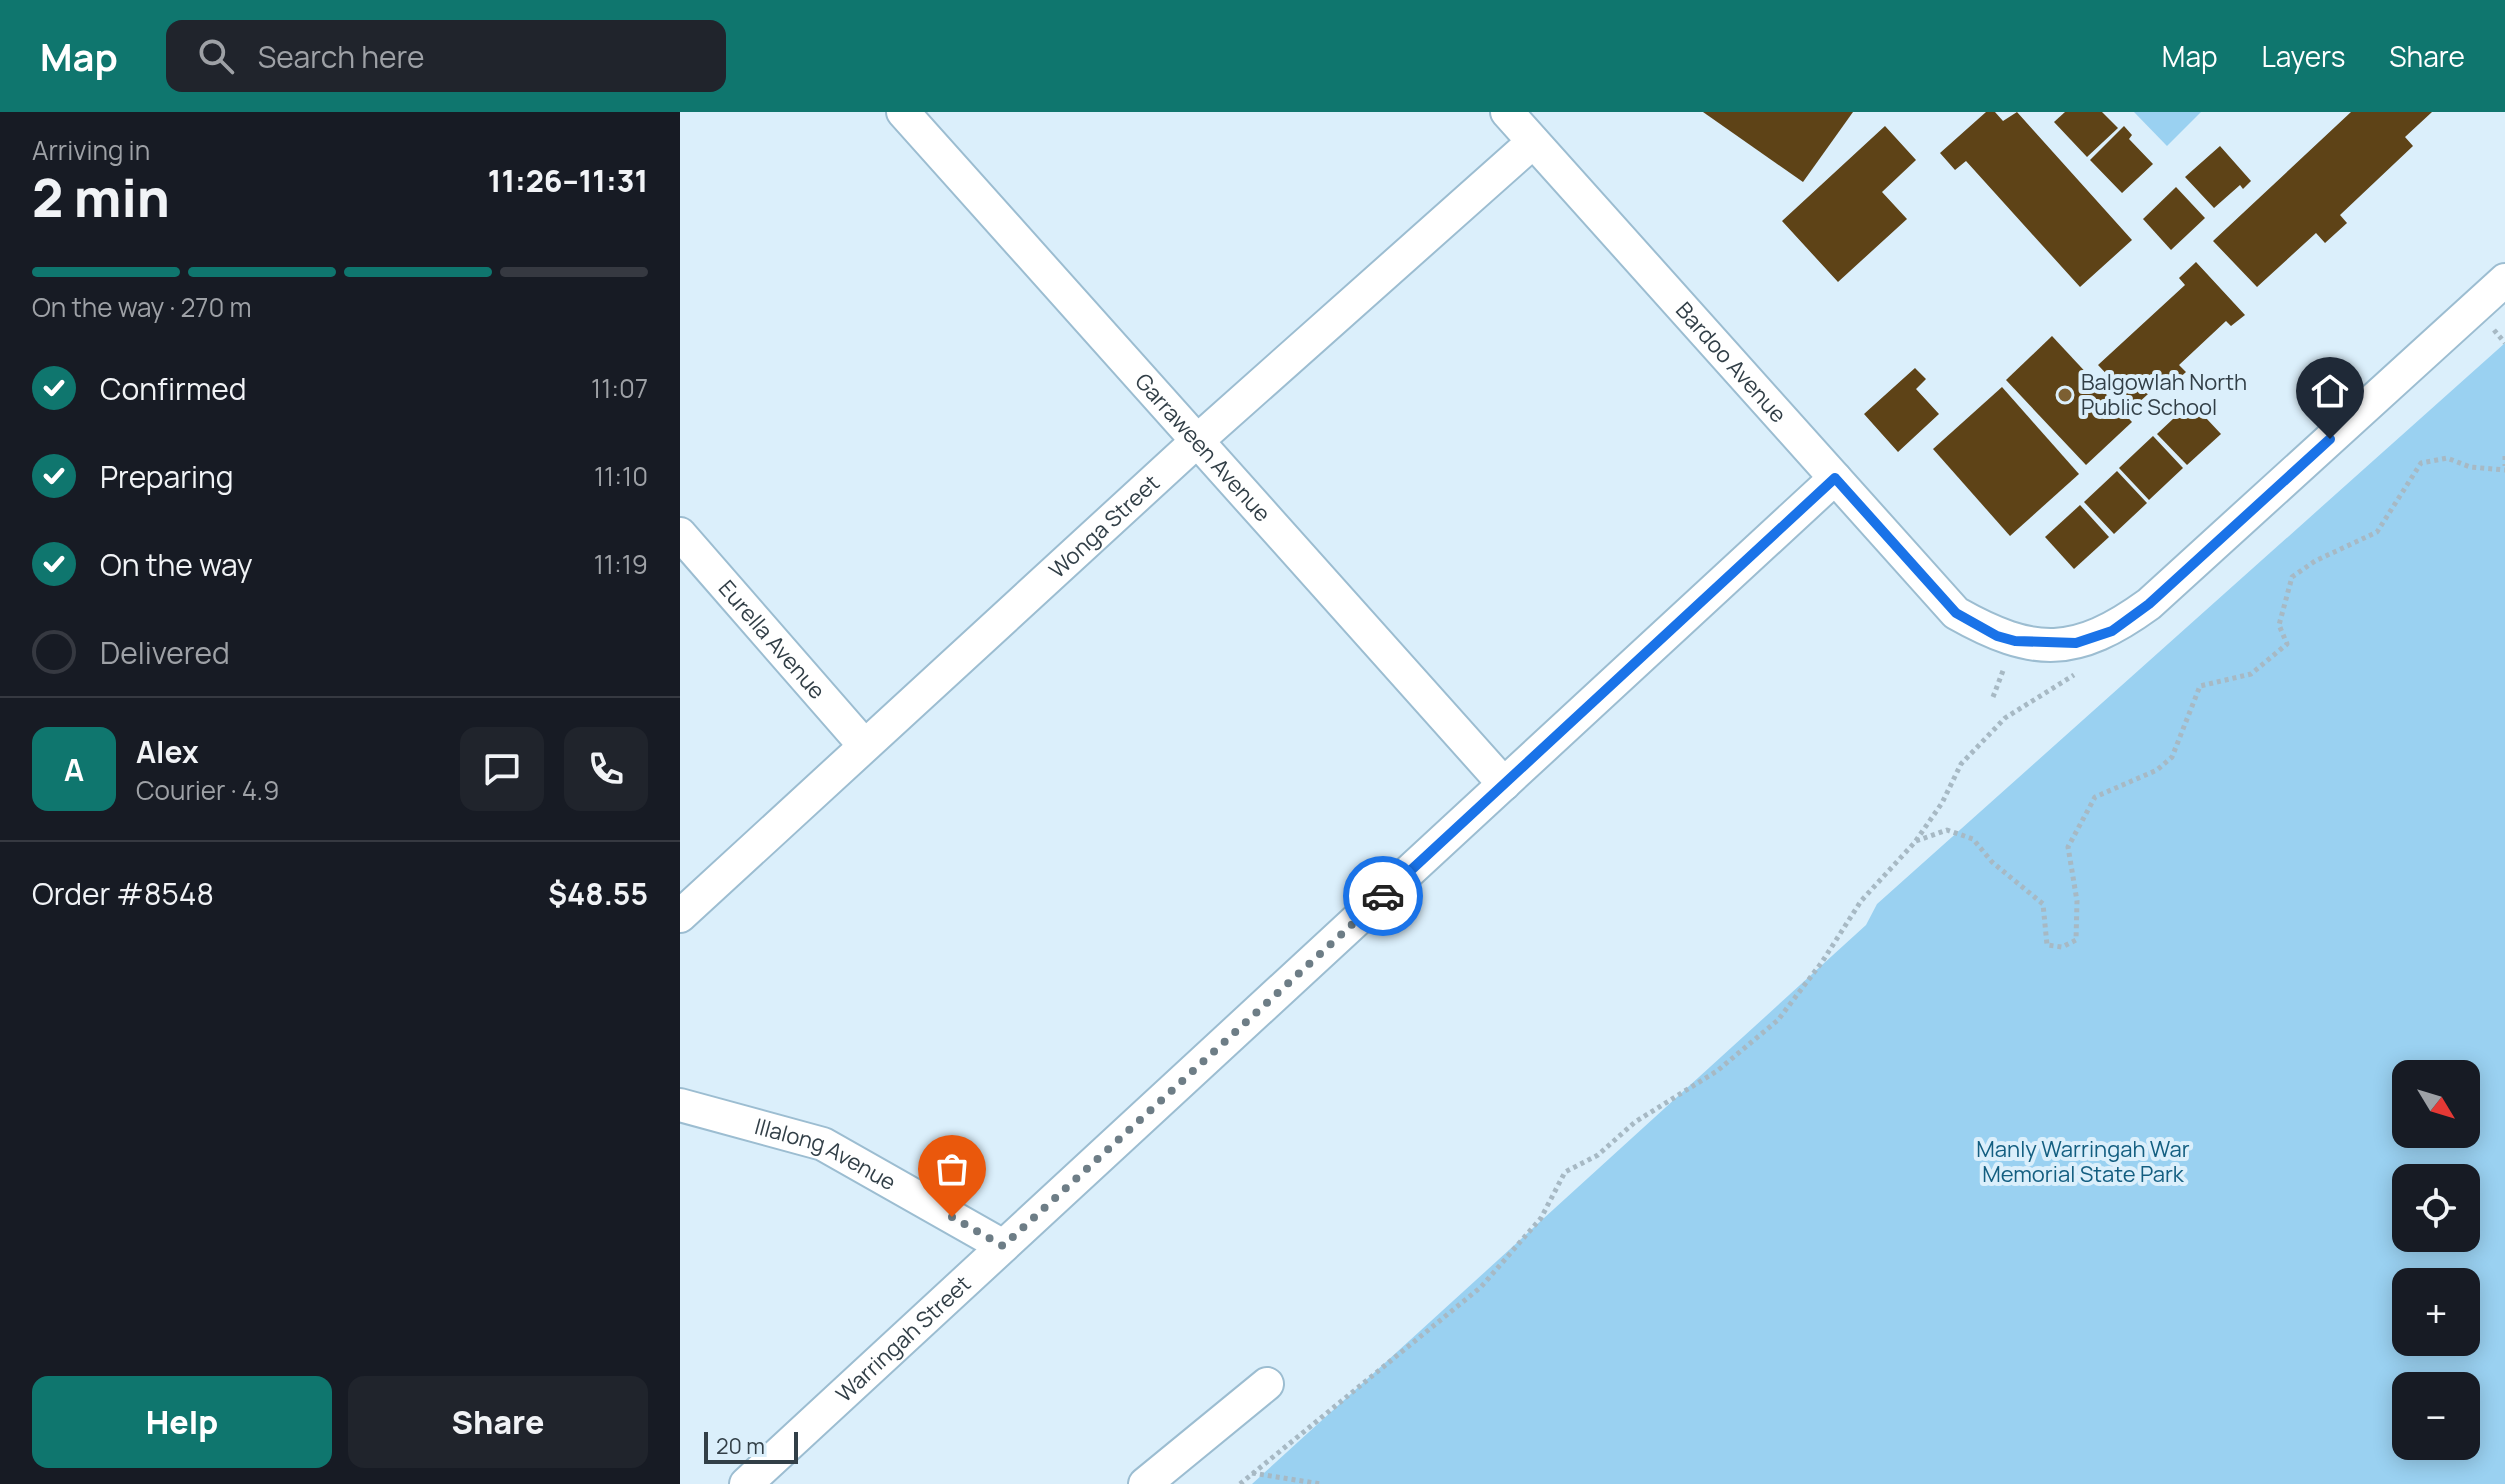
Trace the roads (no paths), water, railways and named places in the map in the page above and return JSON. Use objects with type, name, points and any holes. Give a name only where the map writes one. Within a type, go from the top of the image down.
[{"type":"street","name":"Garraween Avenue","points":[[903,112],[1504,784]]},
{"type":"street","name":"Bardoo Avenue","points":[[1507,112],[1956,613],[1997,636],[2045,645],[2076,643],[2112,631],[2149,604],[2505,280]]},
{"type":"street","name":"Wonga Street","points":[[680,916],[1197,441],[1533,142]]},
{"type":"street","name":"Warringah Street","points":[[746,1484],[1835,478]]},
{"type":"street","name":"Eurella Avenue","points":[[680,534],[864,745]]},
{"type":"street","name":"Illalong Avenue","points":[[680,1105],[823,1144],[1003,1246]]},
{"type":"street","points":[[1145,1484],[1267,1384]]},
{"type":"place","name":"Balgowlah North Public School","points":[[2065,395]]},
{"type":"park label","name":"Manly Warringah War Memorial State Park","points":[[2083,1162]]}]
